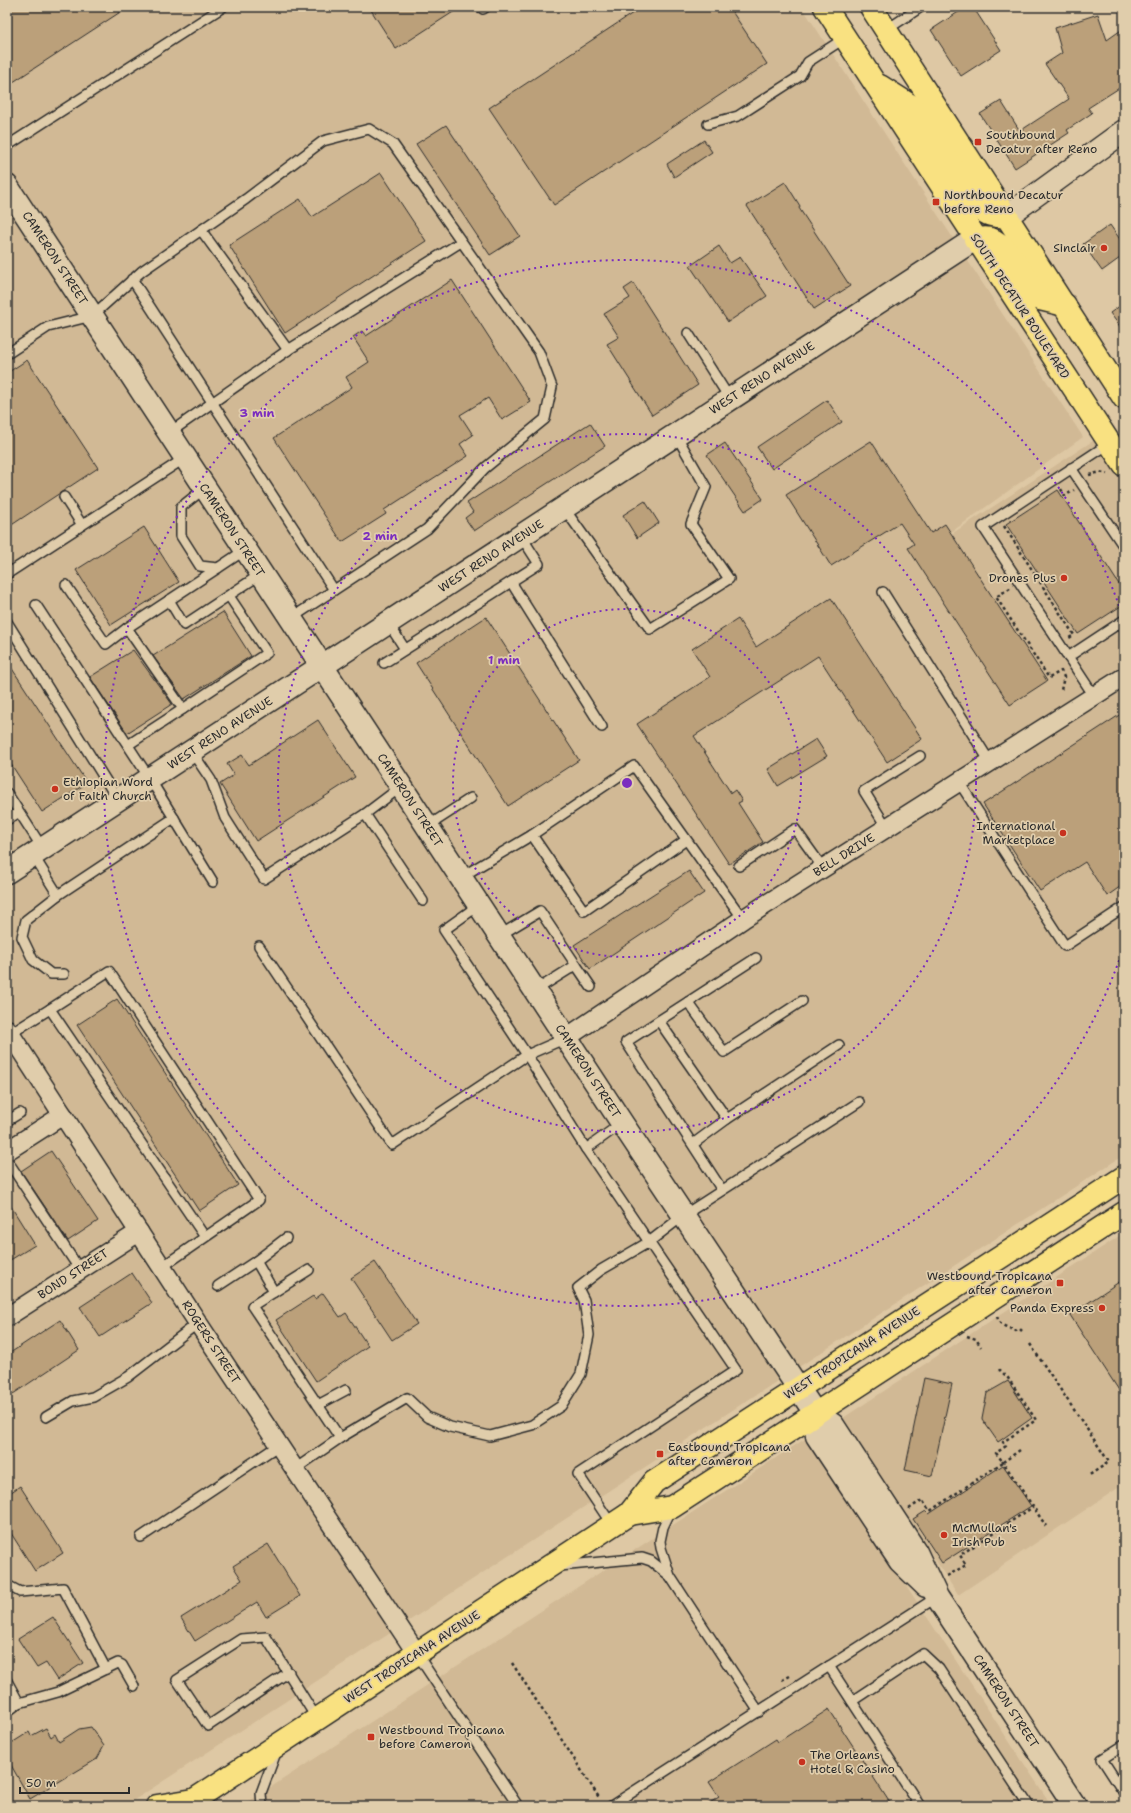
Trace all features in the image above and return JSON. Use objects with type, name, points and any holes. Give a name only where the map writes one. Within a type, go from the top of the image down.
[{"type":"main road","name":"SOUTH DECATUR BOULEVARD","points":[[824,7],[1124,465]]},
{"type":"main road","points":[[879,16],[1124,398]]},
{"type":"main road","points":[[874,82],[913,107],[974,201],[983,212],[992,217],[1007,216]]},
{"type":"main road","points":[[975,239],[989,238],[997,242],[1006,250],[1040,299],[1064,305]]},
{"type":"main road","name":"WEST TROPICANA AVENUE","points":[[157,1806],[192,1803],[621,1519],[654,1482],[1124,1177]]},
{"type":"main road","name":"WEST TROPICANA AVENUE","points":[[621,1519],[672,1507],[1124,1213]]},
{"type":"street","points":[[1007,216],[1124,131]]},
{"type":"street","name":"CAMERON STREET","points":[[7,186],[290,619],[402,786],[566,1038],[798,1388],[815,1413],[833,1425],[916,1552],[937,1597],[1075,1806]]},
{"type":"street","name":"WEST RENO AVENUE","points":[[7,872],[975,239]]},
{"type":"street","name":"BELL DRIVE","points":[[566,1038],[743,919],[1124,677]]},
{"type":"street","name":"ROGERS STREET","points":[[9,1032],[198,1323],[417,1654]]},
{"type":"street","points":[[7,1151],[63,1115]]},
{"type":"street","name":"BOND STREET","points":[[7,1317],[139,1232]]},
{"type":"lane","points":[[7,146],[223,7]]},
{"type":"lane","points":[[482,7],[483,9],[486,7]]},
{"type":"lane","points":[[879,16],[921,7]]},
{"type":"lane","points":[[708,124],[738,116],[800,76],[808,62],[845,38]]},
{"type":"lane","points":[[7,354],[48,327],[92,316],[132,279],[246,199],[322,141],[369,129],[393,144],[538,352],[552,387],[545,419],[485,468],[427,528],[290,619]]},
{"type":"lane","points":[[201,230],[288,350]]},
{"type":"lane","points":[[169,433],[288,350],[461,242]]},
{"type":"lane","points":[[132,279],[334,590]]},
{"type":"lane","points":[[688,333],[730,399]]},
{"type":"lane","points":[[564,508],[650,630],[729,578],[691,524],[706,487],[676,434]]},
{"type":"lane","points":[[1094,696],[983,527],[1110,443]]},
{"type":"lane","points":[[7,574],[185,458]]},
{"type":"lane","points":[[1071,468],[1124,546]]},
{"type":"lane","points":[[205,488],[181,507],[181,536],[200,566],[218,568]]},
{"type":"lane","points":[[64,497],[82,525]]},
{"type":"lane","points":[[384,663],[539,564],[521,536]]},
{"type":"lane","points":[[66,585],[106,644],[127,628],[245,550]]},
{"type":"lane","points":[[169,600],[184,625],[261,574]]},
{"type":"lane","points":[[511,582],[602,727]]},
{"type":"lane","points":[[883,592],[990,762]]},
{"type":"lane","points":[[128,745],[267,653],[229,596]]},
{"type":"lane","points":[[36,604],[150,779],[213,882]]},
{"type":"lane","points":[[1068,657],[1124,620]]},
{"type":"lane","points":[[7,622],[118,800]]},
{"type":"lane","points":[[388,623],[404,649]]},
{"type":"lane","points":[[127,628],[183,709]]},
{"type":"lane","points":[[192,752],[211,780],[225,818],[264,879],[365,814],[402,786]]},
{"type":"lane","points":[[887,828],[864,792],[920,756]]},
{"type":"lane","points":[[461,877],[532,834],[634,766],[743,919]]},
{"type":"lane","points":[[959,782],[1065,946],[1124,907]]},
{"type":"lane","points":[[7,793],[19,812],[58,895]]},
{"type":"lane","points":[[428,826],[471,798]]},
{"type":"lane","points":[[7,820],[19,812]]},
{"type":"lane","points":[[365,814],[423,901]]},
{"type":"lane","points":[[64,974],[51,974],[34,960],[22,937],[26,920],[58,895],[174,818]]},
{"type":"lane","points":[[739,866],[795,829],[824,868]]},
{"type":"lane","points":[[532,834],[584,911],[686,840]]},
{"type":"lane","points":[[479,905],[444,930],[527,1055],[586,1149],[736,1370],[578,1474],[621,1519]]},
{"type":"lane","points":[[500,935],[540,912],[591,987]]},
{"type":"lane","points":[[259,946],[392,1144],[527,1055],[566,1038]]},
{"type":"lane","points":[[722,1190],[626,1042],[756,958]]},
{"type":"lane","points":[[536,990],[576,965]]},
{"type":"lane","points":[[9,1032],[50,1009],[109,972],[259,1200],[162,1267]]},
{"type":"lane","points":[[688,1002],[724,1052],[802,1001]]},
{"type":"lane","points":[[50,1009],[205,1238]]},
{"type":"lane","points":[[659,1022],[727,1119]]},
{"type":"lane","points":[[693,1144],[727,1119],[839,1045]]},
{"type":"lane","points":[[295,1469],[340,1438],[407,1398],[427,1416],[450,1427],[490,1436],[532,1425],[561,1406],[581,1374],[589,1335],[584,1300],[578,1288],[601,1270],[648,1242],[684,1215],[859,1102]]},
{"type":"lane","points":[[7,1121],[20,1113]]},
{"type":"lane","points":[[586,1149],[622,1123]]},
{"type":"lane","points":[[7,1160],[80,1270]]},
{"type":"lane","points":[[218,1286],[256,1261],[286,1238]]},
{"type":"lane","points":[[256,1261],[274,1292]]},
{"type":"lane","points":[[309,1270],[252,1306],[340,1438]]},
{"type":"lane","points":[[46,1417],[73,1401],[94,1397],[128,1377],[198,1323]]},
{"type":"lane","points":[[318,1406],[346,1390]]},
{"type":"lane","points":[[141,1536],[279,1445]]},
{"type":"lane","points":[[672,1507],[662,1527],[660,1541],[670,1576],[758,1712]]},
{"type":"lane","points":[[548,1567],[642,1558],[651,1561],[670,1576]]},
{"type":"lane","points":[[7,1585],[20,1592],[63,1588],[106,1669]]},
{"type":"lane","points":[[611,1806],[937,1597]]},
{"type":"lane","points":[[289,1672],[208,1726],[177,1680],[241,1639],[266,1637],[289,1672],[317,1719]]},
{"type":"lane","points":[[417,1654],[518,1806]]},
{"type":"lane","points":[[852,1701],[923,1654],[939,1669],[1029,1806]]},
{"type":"lane","points":[[7,1712],[19,1702],[58,1692],[118,1663],[122,1664],[134,1686]]},
{"type":"lane","points":[[830,1666],[920,1806]]},
{"type":"lane","points":[[7,1681],[19,1702]]},
{"type":"lane","points":[[262,1806],[261,1793],[278,1745]]},
{"type":"lane","points":[[1124,1745],[1102,1759],[1124,1793]]},
{"type":"path","points":[[1060,488],[1065,496]]},
{"type":"path","points":[[1009,521],[1003,525],[1074,635],[1060,644]]},
{"type":"path","points":[[1019,582],[996,597],[1049,678],[1061,671],[1064,677],[1061,690]]},
{"type":"path","points":[[997,1314],[998,1322],[1001,1325],[1016,1331],[1020,1329],[1022,1331]]},
{"type":"path","points":[[966,1336],[976,1339],[981,1347]]},
{"type":"path","points":[[1030,1344],[1109,1462],[1088,1476]]},
{"type":"path","points":[[998,1371],[1000,1370],[1036,1420],[1003,1442],[1006,1446],[996,1453],[1046,1526]]},
{"type":"path","points":[[908,1511],[922,1500],[930,1511],[1020,1450]]},
{"type":"path","points":[[947,1576],[966,1565],[960,1555],[1033,1507]]},
{"type":"path","points":[[512,1663],[600,1798]]},
{"type":"shaded area","points":[[7,7],[802,7],[1083,437],[918,556],[1114,427],[1124,442],[1124,1155],[125,1806],[7,1806]]},
{"type":"shaded area","points":[[1124,1233],[1124,1484],[958,1595],[843,1418]]},
{"type":"shaded area","points":[[808,1437],[1052,1806],[242,1806]]},
{"type":"building","points":[[7,7],[128,7],[7,86]]},
{"type":"building","points":[[369,7],[461,7],[396,49]]},
{"type":"building","points":[[642,7],[729,7],[767,64],[554,205],[489,108]]},
{"type":"building","points":[[966,7],[973,7],[1001,50],[961,76],[931,30]]},
{"type":"building","points":[[1098,14],[1107,40],[1124,28],[1124,85],[1088,108],[1092,113],[1067,130],[1069,133],[1015,168],[980,114],[1001,101],[1020,131],[1069,99],[1045,64],[1062,53],[1055,28]]},
{"type":"building","points":[[446,125],[520,236],[490,255],[416,144]]},
{"type":"building","points":[[704,140],[712,152],[674,177],[667,164]]},
{"type":"building","points":[[381,173],[426,241],[285,333],[229,245],[300,199],[312,217]]},
{"type":"building","points":[[785,182],[800,206],[799,208],[850,286],[814,309],[747,206]]},
{"type":"building","points":[[1110,225],[1124,245],[1124,255],[1102,271],[1083,244]]},
{"type":"building","points":[[719,246],[730,263],[740,257],[767,296],[728,322],[690,266]]},
{"type":"building","points":[[452,280],[531,402],[502,420],[488,398],[460,415],[473,435],[460,444],[468,456],[384,510],[386,514],[342,542],[274,438],[352,387],[346,377],[369,362],[353,337],[362,331],[366,336]]},
{"type":"building","points":[[633,283],[698,385],[652,415],[607,344],[619,337],[604,314],[630,298],[624,289]]},
{"type":"building","points":[[1124,303],[1124,332],[1110,313]]},
{"type":"building","points":[[27,360],[98,468],[7,528],[7,373]]},
{"type":"building","points":[[827,400],[842,422],[772,469],[757,447]]},
{"type":"building","points":[[590,423],[605,446],[474,531],[465,518],[473,512],[467,503]]},
{"type":"building","points":[[871,441],[931,533],[945,524],[1047,681],[1010,705],[908,548],[914,544],[900,523],[831,566],[786,495]]},
{"type":"building","points":[[725,443],[763,499],[745,511],[707,455]]},
{"type":"building","points":[[1058,490],[1124,592],[1124,604],[1078,634],[1006,524]]},
{"type":"building","points":[[645,501],[659,523],[637,538],[623,515]]},
{"type":"building","points":[[144,527],[179,582],[111,625],[76,570]]},
{"type":"building","points":[[831,598],[922,739],[887,762],[818,656],[694,736],[731,793],[735,790],[742,801],[738,803],[763,842],[729,864],[637,724],[710,677],[692,649],[738,619],[756,647]]},
{"type":"building","points":[[223,612],[251,656],[184,699],[153,656]]},
{"type":"building","points":[[486,617],[579,760],[508,806],[416,663]]},
{"type":"building","points":[[133,650],[172,704],[127,733],[90,677]]},
{"type":"building","points":[[7,661],[87,783],[42,812],[7,758]]},
{"type":"building","name":"International Marketplace","points":[[1124,712],[1124,884],[1107,896],[1085,862],[1040,891],[983,804]]},
{"type":"building","points":[[318,720],[355,777],[256,841],[220,784],[234,775],[227,764],[242,755],[249,765]]},
{"type":"building","points":[[816,739],[827,756],[778,786],[768,769]]},
{"type":"building","points":[[689,871],[704,893],[590,969],[574,945]]},
{"type":"building","points":[[117,999],[238,1185],[199,1211],[77,1025]]},
{"type":"building","points":[[51,1151],[98,1221],[68,1241],[21,1171]]},
{"type":"building","points":[[7,1200],[35,1245],[7,1262]]},
{"type":"building","points":[[375,1262],[417,1324],[392,1340],[351,1278]]},
{"type":"building","points":[[132,1273],[152,1303],[100,1337],[80,1307]]},
{"type":"building","points":[[1119,1282],[1124,1290],[1124,1398],[1070,1315]]},
{"type":"building","points":[[323,1293],[340,1317],[346,1313],[368,1346],[316,1381],[276,1320],[313,1296],[315,1299]]},
{"type":"building","points":[[60,1320],[79,1350],[7,1398],[7,1355]]},
{"type":"building","points":[[924,1378],[952,1384],[932,1476],[905,1470]]},
{"type":"building","points":[[1008,1381],[1032,1418],[998,1442],[982,1419],[987,1393]]},
{"type":"building","points":[[1003,1465],[1031,1506],[942,1563],[913,1519],[926,1511],[929,1514]]},
{"type":"building","points":[[20,1486],[63,1553],[35,1571],[7,1527],[7,1495]]},
{"type":"building","points":[[268,1544],[300,1596],[266,1617],[257,1602],[195,1641],[181,1618],[242,1580],[233,1566]]},
{"type":"building","points":[[53,1617],[83,1663],[57,1680],[46,1663],[37,1668],[18,1639]]},
{"type":"building","name":"The Orleans Hotel & Casino","points":[[829,1709],[892,1806],[705,1806],[719,1797],[709,1782],[776,1739],[778,1742]]},
{"type":"building","points":[[91,1727],[104,1746],[97,1759],[30,1799],[7,1758],[7,1746],[29,1732],[31,1736],[46,1728],[51,1737],[55,1734],[59,1742],[79,1729]]},
{"type":"place","name":"Southbound Decatur after Reno","points":[[978,142]]},
{"type":"place","name":"Northbound Decatur before Reno","points":[[936,202]]},
{"type":"place","name":"Sinclair","points":[[1104,248]]},
{"type":"place","name":"Drones Plus","points":[[1064,578]]},
{"type":"place","name":"Ethiopian Word of Faith Church","points":[[55,789]]},
{"type":"place","name":"International Marketplace","points":[[1063,833]]},
{"type":"place","name":"Westbound Tropicana after Cameron","points":[[1060,1283]]},
{"type":"place","name":"Panda Express","points":[[1102,1308]]},
{"type":"place","name":"Eastbound Tropicana after Cameron","points":[[660,1454]]},
{"type":"place","name":"McMullan's Irish Pub","points":[[944,1535]]},
{"type":"place","name":"Westbound Tropicana before Cameron","points":[[371,1737]]},
{"type":"place","name":"The Orleans Hotel & Casino","points":[[802,1762]]}]
